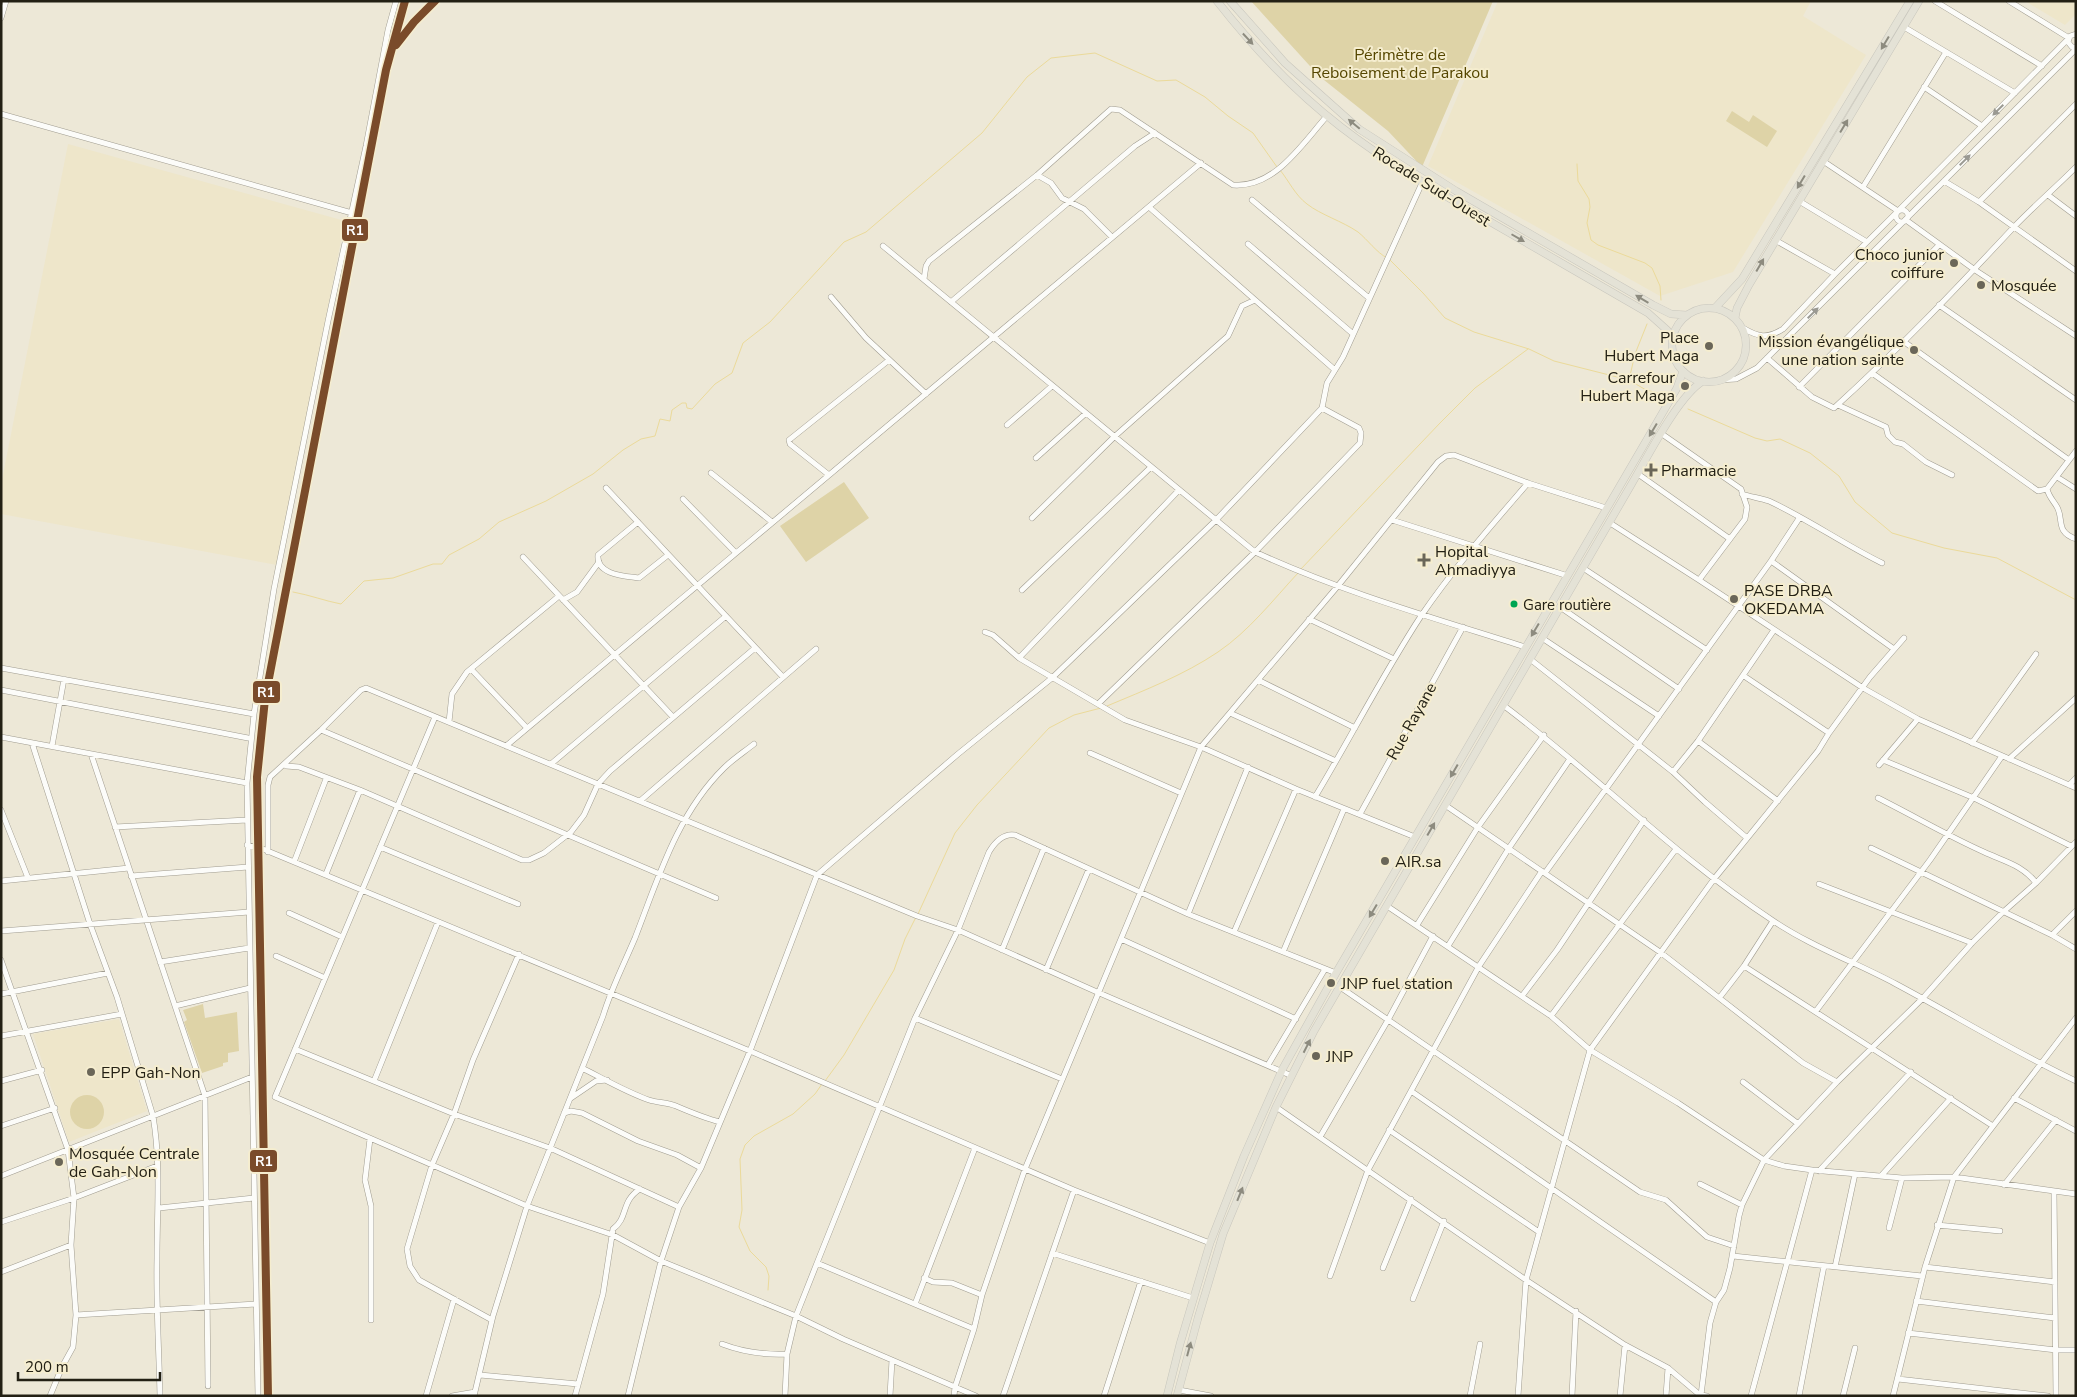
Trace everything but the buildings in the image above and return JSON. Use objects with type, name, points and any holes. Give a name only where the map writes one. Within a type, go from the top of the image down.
[{"type":"main road","name":"Rocade Sud-Ouest","points":[[1217,1],[1239,29],[1284,76],[1328,116],[1357,139],[1422,183],[1648,313],[1673,338]]},
{"type":"main road","name":"Rocade Sud-Ouest","points":[[1230,1],[1285,64],[1359,129],[1456,191],[1653,305],[1671,314],[1687,315]]},
{"type":"main road","points":[[1715,308],[1742,279],[1910,1]]},
{"type":"main road","points":[[1735,318],[1743,295],[1919,1]]},
{"type":"main road","points":[[1715,308],[1726,311],[1743,328],[1746,340],[1744,358],[1733,373],[1719,380],[1703,381],[1691,377],[1683,371],[1674,357],[1673,338],[1676,328],[1687,315],[1698,309],[1715,308]]},
{"type":"main road","points":[[1167,1396],[1210,1243],[1248,1147],[1282,1070],[1525,647],[1667,406],[1683,371]]},
{"type":"main road","points":[[1178,1393],[1198,1318],[1224,1234],[1276,1107],[1292,1076],[1340,987],[1638,474],[1682,400],[1703,381]]},
{"type":"street","points":[[1,18],[6,1]]},
{"type":"street","points":[[258,1396],[247,783],[254,714],[274,589],[388,30],[396,1]]},
{"type":"street","points":[[1935,1],[2042,66]]},
{"type":"street","points":[[2009,1],[2073,35]]},
{"type":"street","points":[[1904,27],[2015,93]]},
{"type":"street","points":[[1743,328],[1762,337],[1778,332],[1787,326],[1835,274],[2073,35]]},
{"type":"street","points":[[1719,380],[1743,376],[1757,368],[2076,48],[2069,44],[2073,35]]},
{"type":"street","points":[[1862,187],[1946,52]]},
{"type":"street","points":[[1924,87],[1982,126]]},
{"type":"street","points":[[1979,202],[2076,104]]},
{"type":"street","points":[[924,280],[926,266],[929,261],[1037,175],[1111,108],[1120,110],[1233,185],[1243,186],[1261,181],[1283,165],[1328,116]]},
{"type":"street","points":[[1,114],[352,213]]},
{"type":"street","points":[[951,302],[1135,146],[1155,133]]},
{"type":"street","points":[[1822,161],[1898,212],[1906,212],[1906,220]]},
{"type":"street","points":[[506,746],[1201,163]]},
{"type":"street","points":[[1767,358],[1799,387],[1822,403],[1834,408],[1872,373],[1975,270],[2014,227],[2076,167]]},
{"type":"street","points":[[1037,175],[1051,183],[1062,198],[1084,208],[1112,237]]},
{"type":"street","points":[[1944,181],[1979,202],[2076,271]]},
{"type":"street","points":[[628,1396],[661,1262],[679,1207],[701,1168],[750,1051],[817,874],[958,754],[1052,678],[1216,520],[1322,408],[1328,384],[1370,298],[1422,183]]},
{"type":"street","points":[[2048,195],[2076,216]]},
{"type":"street","points":[[1252,200],[1370,298]]},
{"type":"street","points":[[1799,200],[1867,242]]},
{"type":"street","points":[[1148,207],[1335,370]]},
{"type":"street","points":[[1898,212],[1895,216],[1898,222],[1906,220]]},
{"type":"street","points":[[1906,220],[1975,270],[2076,336]]},
{"type":"street","points":[[1775,240],[1835,274]]},
{"type":"street","points":[[1248,244],[1352,334]]},
{"type":"street","points":[[1799,387],[1939,245]]},
{"type":"street","points":[[883,246],[1255,552],[1337,587],[1525,647]]},
{"type":"street","points":[[831,297],[866,338],[926,394]]},
{"type":"street","points":[[1032,518],[1114,437],[1228,336],[1242,306],[1255,300]]},
{"type":"street","points":[[1939,305],[2076,400]]},
{"type":"street","points":[[1903,341],[2069,460]]},
{"type":"street","points":[[829,475],[790,444],[789,440],[889,360]]},
{"type":"street","points":[[1872,373],[2038,492],[2047,489],[2076,451]]},
{"type":"street","points":[[1007,424],[1052,386]]},
{"type":"street","points":[[1838,405],[1886,427],[1888,435],[1895,442],[1904,444],[1926,462],[1952,475]]},
{"type":"street","points":[[1098,704],[1255,552],[1360,443],[1361,433],[1359,428],[1322,408]]},
{"type":"street","points":[[1036,458],[1086,414]]},
{"type":"street","points":[[1662,434],[1741,489],[1747,507],[1746,519],[1699,580]]},
{"type":"street","points":[[954,1396],[982,1295],[1025,1169],[1097,992],[1201,747],[1337,587],[1438,462],[1446,456],[1454,455],[1528,483],[1606,508]]},
{"type":"street","points":[[1022,590],[1151,467]]},
{"type":"street","points":[[711,474],[772,522]]},
{"type":"street","points":[[1638,474],[1730,538]]},
{"type":"street","points":[[2057,477],[2076,489]]},
{"type":"street","points":[[1315,796],[1422,614],[1474,546],[1528,483]]},
{"type":"street","points":[[606,488],[783,677]]},
{"type":"street","points":[[2047,489],[2048,496],[2058,508],[2062,527],[2069,537],[2076,539]]},
{"type":"street","points":[[1019,658],[1179,490]]},
{"type":"street","points":[[1742,494],[1766,500],[1800,517],[1860,553],[1882,563]]},
{"type":"street","points":[[683,499],[736,553]]},
{"type":"street","points":[[1330,1276],[1368,1170],[1479,966],[1544,872],[1739,606],[1800,517]]},
{"type":"street","points":[[1392,520],[1568,576]]},
{"type":"street","points":[[638,522],[598,555],[599,562],[609,572],[639,578],[668,555]]},
{"type":"street","points":[[1610,523],[1863,688],[1918,719],[2076,788]]},
{"type":"street","points":[[522,557],[673,718]]},
{"type":"street","points":[[1771,561],[1894,649]]},
{"type":"street","points":[[563,600],[577,592],[599,562]]},
{"type":"street","points":[[1583,568],[1707,650]]},
{"type":"street","points":[[449,722],[452,694],[456,685],[471,669],[559,596]]},
{"type":"street","points":[[1560,607],[1678,689]]},
{"type":"street","points":[[551,764],[726,616]]},
{"type":"street","points":[[1309,619],[1394,659]]},
{"type":"street","name":"Rue Rayane","points":[[1360,814],[1463,627]]},
{"type":"street","points":[[1673,772],[1698,741],[1774,630]]},
{"type":"street","points":[[984,632],[993,635],[1019,658],[1125,720],[1201,747],[1415,838]]},
{"type":"street","points":[[1542,638],[1659,716]]},
{"type":"street","points":[[1518,1396],[1526,1280],[1550,1188],[1590,1050],[1714,879],[1778,801],[1830,733],[1873,672],[1904,638]]},
{"type":"street","points":[[284,764],[286,766],[299,767],[326,779],[360,790],[522,860],[529,860],[544,853],[568,835],[584,815],[598,784],[755,648]]},
{"type":"street","points":[[640,801],[816,649]]},
{"type":"street","points":[[1972,743],[2036,654]]},
{"type":"street","points":[[1530,659],[1673,772],[1747,838]]},
{"type":"street","points":[[1,668],[254,714]]},
{"type":"street","points":[[471,669],[527,728]]},
{"type":"street","points":[[1744,676],[1830,733]]},
{"type":"street","points":[[52,746],[64,679]]},
{"type":"street","points":[[1258,680],[1355,728]]},
{"type":"street","points":[[268,852],[268,785],[270,777],[361,690],[366,688],[917,916],[958,930],[1292,1076]]},
{"type":"street","points":[[1,690],[248,738]]},
{"type":"street","points":[[2010,759],[2076,698]]},
{"type":"street","points":[[1503,705],[1544,736],[1676,849],[1773,921],[1923,998],[2040,1064],[2076,1081]]},
{"type":"street","points":[[1230,713],[1336,761]]},
{"type":"street","points":[[435,717],[275,1097],[528,1206],[613,1235],[661,1262],[796,1316],[842,1339],[976,1396]]},
{"type":"street","points":[[1879,765],[1918,719]]},
{"type":"street","points":[[321,730],[716,898]]},
{"type":"street","points":[[1417,925],[1478,827],[1544,736]]},
{"type":"street","points":[[1,737],[247,783]]},
{"type":"street","points":[[1698,741],[1778,801]]},
{"type":"street","points":[[32,743],[90,924],[122,1014],[153,1116],[156,1135],[159,1208],[157,1258],[160,1396]]},
{"type":"street","points":[[452,1396],[474,1394],[492,1320],[528,1206],[610,992],[628,954],[678,831],[697,802],[725,768],[754,744]]},
{"type":"street","points":[[1090,753],[1181,793]]},
{"type":"street","points":[[91,754],[204,1096],[207,1203],[208,1386]]},
{"type":"street","points":[[1816,1011],[1949,834],[2002,756]]},
{"type":"street","points":[[1448,946],[1509,848],[1570,759]]},
{"type":"street","points":[[1701,1395],[1710,1323],[1716,1302],[1724,1290],[1733,1256],[1742,1205],[1764,1160],[1837,1082],[1923,998],[2002,912],[2036,883],[2074,844],[1974,798],[1883,760]]},
{"type":"street","points":[[1188,914],[1248,767]]},
{"type":"street","points":[[2069,785],[2076,778]]},
{"type":"street","points":[[294,862],[326,779]]},
{"type":"street","points":[[1234,932],[1296,789]]},
{"type":"street","points":[[326,874],[360,790]]},
{"type":"street","points":[[1878,798],[1984,852],[2014,864],[2027,872],[2036,883]]},
{"type":"street","points":[[1445,805],[1660,952],[1803,1063],[1837,1082]]},
{"type":"street","points":[[1283,952],[1344,809]]},
{"type":"street","points":[[1,810],[28,878]]},
{"type":"street","points":[[115,827],[247,820]]},
{"type":"street","points":[[1522,996],[1589,903],[1644,820]]},
{"type":"street","points":[[785,1396],[787,1354],[796,1316],[914,1018],[958,930],[989,852],[998,840],[1007,835],[1015,835],[1188,914],[1336,973]]},
{"type":"street","points":[[247,844],[326,874],[438,922],[520,954],[1074,1190],[1210,1243]]},
{"type":"street","points":[[380,847],[518,904]]},
{"type":"street","points":[[1002,950],[1044,848]]},
{"type":"street","points":[[1871,848],[2052,935],[2076,949]]},
{"type":"street","points":[[1552,1016],[1676,849]]},
{"type":"street","points":[[131,876],[248,867]]},
{"type":"street","points":[[1,881],[128,868]]},
{"type":"street","points":[[1046,970],[1089,869]]},
{"type":"street","points":[[1819,884],[1972,943]]},
{"type":"street","points":[[1387,906],[1552,1016],[1590,1050],[1678,1103],[1764,1160],[1784,1166],[1816,1171],[1902,1178],[1954,1177],[2076,1194]]},
{"type":"street","points":[[2052,935],[2076,911]]},
{"type":"street","points":[[1,931],[248,912]]},
{"type":"street","points":[[289,913],[342,937]]},
{"type":"street","points":[[1720,997],[1744,966],[1773,921]]},
{"type":"street","points":[[374,1081],[438,922]]},
{"type":"street","points":[[1320,1137],[1388,1020],[1433,936]]},
{"type":"street","points":[[1120,939],[1296,1019]]},
{"type":"street","points":[[160,962],[249,948]]},
{"type":"street","points":[[492,1320],[419,1280],[410,1266],[407,1249],[432,1165],[474,1060],[520,954]]},
{"type":"street","points":[[276,956],[325,978]]},
{"type":"street","points":[[1,960],[42,1070],[68,1150],[74,1198],[71,1245],[76,1315],[73,1347],[50,1396]]},
{"type":"street","points":[[1744,966],[1993,1126]]},
{"type":"street","points":[[1268,1065],[1325,969]]},
{"type":"street","points":[[1,994],[108,973]]},
{"type":"street","points":[[1340,987],[1640,1192],[1666,1200],[1707,1236],[1734,1246]]},
{"type":"street","points":[[175,1006],[250,988]]},
{"type":"street","points":[[1,1036],[122,1014]]},
{"type":"street","points":[[914,1018],[1062,1080]]},
{"type":"street","points":[[1893,1396],[1922,1276],[1954,1177],[2076,1018]]},
{"type":"street","points":[[295,1049],[454,1114],[550,1148],[679,1207]]},
{"type":"street","points":[[582,1068],[618,1087],[650,1100],[675,1105],[686,1111],[720,1122]]},
{"type":"street","points":[[1,1081],[42,1070]]},
{"type":"street","points":[[1751,1396],[1788,1262],[1816,1171],[1911,1072]]},
{"type":"street","points":[[1,1176],[252,1077]]},
{"type":"street","points":[[570,1099],[596,1081],[607,1080]]},
{"type":"street","points":[[1742,1082],[1797,1124]]},
{"type":"street","points":[[1411,1091],[1716,1302]]},
{"type":"street","points":[[1881,1176],[1951,1098]]},
{"type":"street","points":[[2014,1098],[2076,1131]]},
{"type":"street","points":[[1276,1107],[1444,1221],[1526,1280],[1576,1311],[1625,1345],[1668,1368],[1701,1395],[1707,1396]]},
{"type":"street","points":[[1,1126],[55,1108]]},
{"type":"street","points":[[564,1113],[571,1111],[582,1113],[638,1141],[677,1155],[701,1168]]},
{"type":"street","points":[[2004,1184],[2056,1120]]},
{"type":"street","points":[[1389,1130],[1539,1232]]},
{"type":"street","points":[[370,1139],[366,1180],[371,1206],[371,1320]]},
{"type":"street","points":[[916,1304],[924,1278],[975,1148]]},
{"type":"street","points":[[1,1222],[74,1198],[157,1166]]},
{"type":"street","points":[[1835,1267],[1855,1174]]},
{"type":"street","points":[[1889,1228],[1902,1178]]},
{"type":"street","points":[[1700,1184],[1742,1205]]},
{"type":"street","points":[[575,1396],[603,1294],[613,1229],[618,1225],[627,1201],[640,1189]]},
{"type":"street","points":[[1004,1396],[1074,1190]]},
{"type":"street","points":[[2054,1192],[2056,1396]]},
{"type":"street","points":[[159,1208],[254,1198]]},
{"type":"street","points":[[1383,1268],[1411,1199]]},
{"type":"street","points":[[1413,1299],[1444,1221]]},
{"type":"street","points":[[1937,1226],[2000,1231]]},
{"type":"street","points":[[1,1272],[71,1245]]},
{"type":"street","points":[[1052,1253],[1193,1298]]},
{"type":"street","points":[[1733,1256],[1922,1276]]},
{"type":"street","points":[[817,1263],[974,1329]]},
{"type":"street","points":[[1799,1396],[1824,1266]]},
{"type":"street","points":[[1925,1267],[2055,1282]]},
{"type":"street","points":[[924,1278],[933,1282],[952,1283],[982,1295]]},
{"type":"street","points":[[1104,1396],[1141,1281]]},
{"type":"street","points":[[426,1396],[454,1299]]},
{"type":"street","points":[[1916,1301],[2055,1318]]},
{"type":"street","points":[[76,1315],[256,1304]]},
{"type":"street","points":[[1572,1396],[1576,1311]]},
{"type":"street","points":[[1908,1333],[2056,1350],[2076,1350]]},
{"type":"street","points":[[722,1344],[766,1355],[787,1354]]},
{"type":"street","points":[[1470,1396],[1480,1344]]},
{"type":"street","points":[[1620,1396],[1625,1345]]},
{"type":"street","points":[[1842,1396],[1855,1348]]},
{"type":"street","points":[[890,1396],[892,1360]]},
{"type":"street","points":[[1666,1396],[1668,1368]]},
{"type":"street","points":[[480,1375],[578,1384]]},
{"type":"street","points":[[1898,1379],[2048,1396]]},
{"type":"street","points":[[1178,1393],[1211,1396]]},
{"type":"shaded area","points":[[1498,1],[1811,1],[1803,16],[1866,55],[1733,272],[1660,296],[1428,166]]},
{"type":"shaded area","points":[[2025,1],[2076,1],[2076,14],[2065,25]]},
{"type":"shaded area","points":[[68,144],[345,221],[277,565],[1,514],[1,485]]},
{"type":"shaded area","name":"EPP Gah-Non","points":[[119,1019],[147,1111],[69,1142],[33,1034]]},
{"type":"green space","name":"Périmètre de Reboisement de Parakou","points":[[1251,1],[1493,1],[1422,167],[1388,131],[1319,76]]},
{"type":"green space","points":[[1732,111],[1749,122],[1753,115],[1777,131],[1767,147],[1726,121]]},
{"type":"green space","points":[[844,482],[869,518],[806,562],[780,526]]},
{"type":"green space","points":[[203,1004],[205,1018],[237,1012],[239,1051],[228,1053],[228,1062],[223,1063],[223,1066],[202,1073],[184,1022],[187,1020],[183,1010]]},
{"type":"green space","points":[[87,1095],[99,1100],[104,1112],[99,1124],[87,1129],[75,1124],[70,1112],[75,1100]]},
{"type":"waterway","points":[[293,592],[341,604],[364,581],[393,578],[433,564],[442,564],[449,555],[479,539],[499,522],[546,501],[593,474],[623,450],[641,439],[655,436],[660,419],[670,421],[672,410],[682,403],[686,403],[687,408],[692,409],[715,384],[732,373],[743,343],[770,322],[844,242],[866,232],[982,133],[1027,77],[1051,58],[1095,53],[1157,81],[1176,80],[1205,97],[1253,133],[1277,167]]},
{"type":"waterway","points":[[1577,164],[1578,181],[1589,199],[1590,207],[1587,223],[1591,240],[1598,245],[1645,263],[1652,268],[1660,286],[1661,300]]},
{"type":"waterway","points":[[1280,170],[1307,204],[1358,232],[1379,253],[1387,258]]},
{"type":"waterway","points":[[1390,260],[1445,318],[1474,332],[1529,349],[1554,361],[1629,380],[1646,390],[1662,394]]},
{"type":"waterway","points":[[1629,380],[1635,354],[1647,324]]},
{"type":"waterway","points":[[1300,570],[1475,388],[1528,349]]},
{"type":"waterway","points":[[1688,409],[1755,438],[1767,441],[1780,439],[1810,453],[1839,476],[1855,502],[1892,533],[1944,548],[1997,558],[2076,600]]},
{"type":"waterway","points":[[1107,706],[1178,675],[1218,652],[1240,635],[1298,573]]},
{"type":"waterway","points":[[918,914],[955,833],[977,805],[1049,728],[1074,715],[1101,708]]},
{"type":"waterway","points":[[825,1081],[844,1055],[894,970],[905,939],[916,917]]},
{"type":"waterway","points":[[768,1290],[769,1276],[766,1267],[750,1251],[739,1227],[742,1210],[740,1159],[745,1145],[754,1136],[793,1114],[815,1094],[822,1084]]},
{"type":"railway","points":[[389,59],[402,37],[435,1]]},
{"type":"transit line","name":"R1","points":[[268,1396],[257,777],[265,699],[386,70],[405,1]]},
{"type":"transit line","name":"R1","points":[[396,45],[414,22],[435,1]]},
{"type":"place","name":"Choco junior coiffure","points":[[1954,263]]},
{"type":"place","name":"Mosquée","points":[[1981,285]]},
{"type":"place","name":"Place Hubert Maga","points":[[1709,346]]},
{"type":"place","name":"Mission évangélique une nation sainte","points":[[1914,350]]},
{"type":"place","name":"Carrefour Hubert Maga","points":[[1685,386]]},
{"type":"place","name":"Pharmacie","points":[[1651,470]]},
{"type":"place","name":"Hopital Ahmadiyya","points":[[1424,560]]},
{"type":"place","name":"PASE DRBA OKEDAMA","points":[[1734,599]]},
{"type":"place","name":"Gare routière","points":[[1514,604]]},
{"type":"place","name":"AIR.sa","points":[[1385,861]]},
{"type":"place","name":"JNP fuel station","points":[[1331,983]]},
{"type":"place","name":"JNP","points":[[1316,1056]]},
{"type":"place","name":"EPP Gah-Non","points":[[91,1072]]},
{"type":"place","name":"Mosquée Centrale de Gah-Non","points":[[59,1162]]}]
